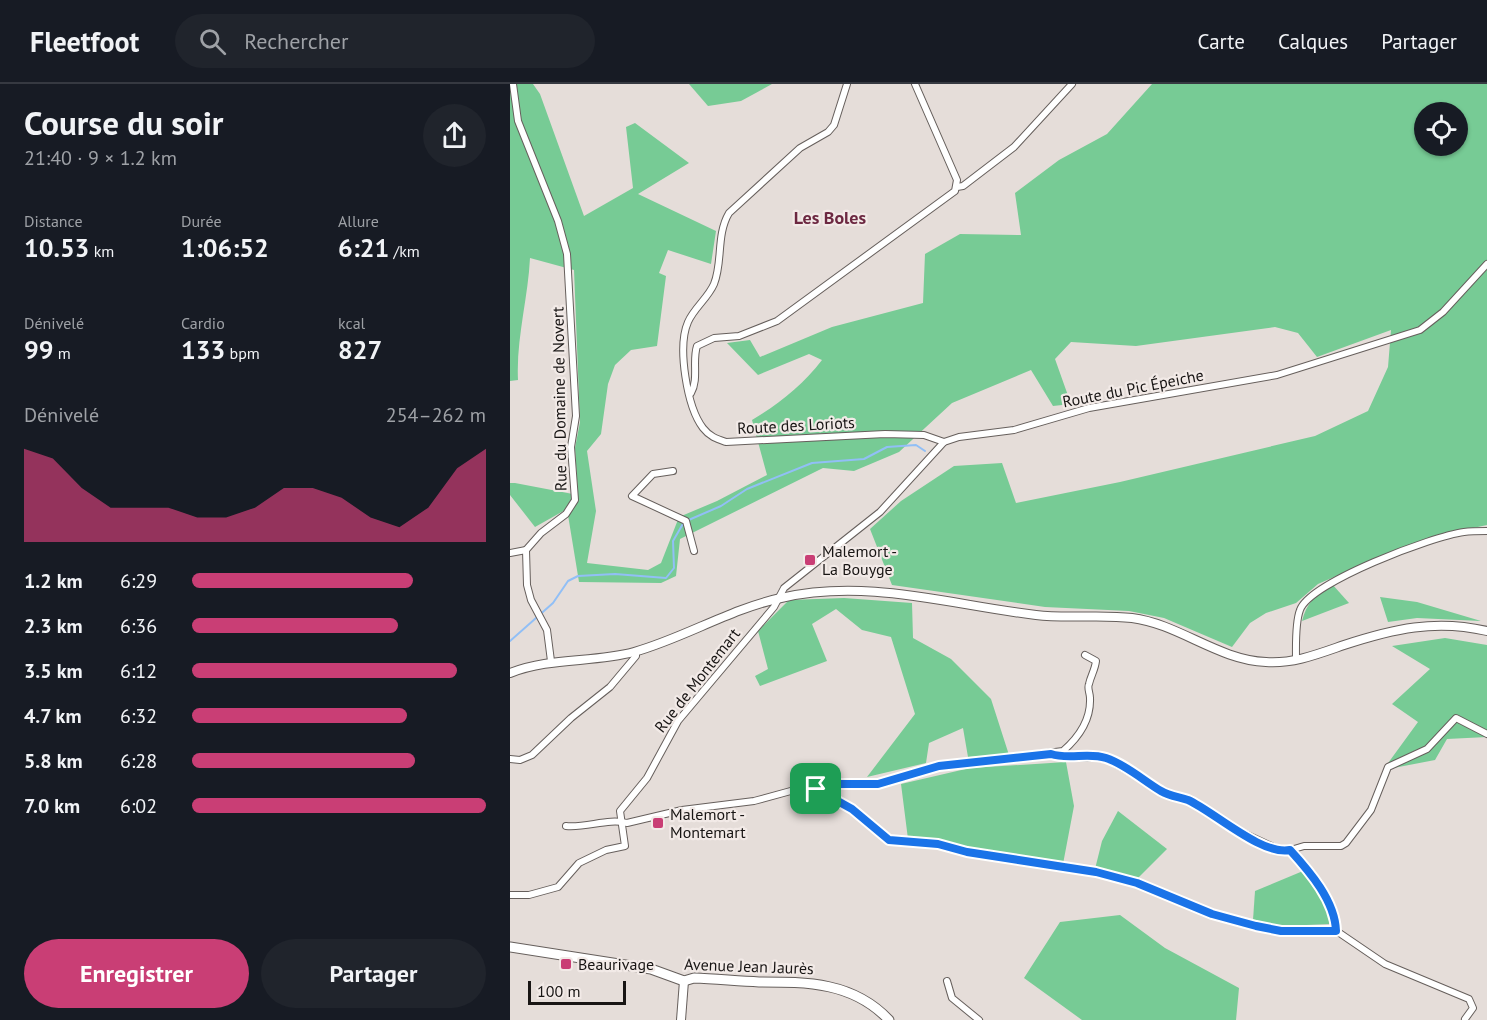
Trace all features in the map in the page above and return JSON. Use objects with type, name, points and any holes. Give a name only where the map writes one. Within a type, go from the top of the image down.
[{"type":"main road","points":[[510,673],[551,662],[609,658],[636,651],[778,598],[862,590],[923,596],[1038,615],[1130,618],[1164,626],[1246,660],[1280,663],[1413,626],[1436,624],[1487,631]]},
{"type":"main road","name":"Avenue Jean Jaurès","points":[[510,947],[651,969],[684,981],[694,978],[822,984],[845,989],[868,1002],[889,1020]]},
{"type":"main road","points":[[681,1020],[684,981]]},
{"type":"street","name":"Rue du Domaine de Novert","points":[[513,84],[518,121],[558,221],[567,254],[576,416],[571,447],[575,500],[566,514],[541,533],[526,550]]},
{"type":"street","name":"Route des Loriots","points":[[848,84],[834,125],[828,132],[800,148],[729,213],[722,224],[714,285],[687,324],[683,343],[683,363],[696,416],[713,438],[726,442],[885,434],[924,435],[944,442]]},
{"type":"street","points":[[691,393],[694,387],[694,355],[697,346],[714,338],[740,336],[777,321],[952,194],[957,187],[957,180],[915,84]]},
{"type":"street","points":[[957,187],[963,186],[1014,147],[1072,84]]},
{"type":"street","name":"Route du Pic Épeiche","points":[[944,442],[959,437],[1014,430],[1089,408],[1277,375],[1420,330],[1443,312],[1487,264]]},
{"type":"street","points":[[778,598],[784,588],[880,512],[944,442]]},
{"type":"street","points":[[673,471],[653,474],[632,496],[686,520],[694,551]]},
{"type":"street","points":[[1296,660],[1300,610],[1308,597],[1322,586],[1413,546],[1463,532],[1487,531]]},
{"type":"street","points":[[510,553],[526,550],[527,585],[542,618],[551,662]]},
{"type":"street","name":"Rue de Montemart","points":[[620,820],[620,811],[647,778],[678,721],[774,607],[778,598]]},
{"type":"street","points":[[510,759],[520,760],[532,755],[543,746],[571,718],[610,687],[636,656],[636,651]]},
{"type":"street","points":[[566,826],[591,826],[620,820],[627,823],[682,810],[754,801],[798,789],[816,789],[834,784],[878,784],[939,766],[1064,751],[1078,738],[1087,718],[1090,698],[1088,685],[1096,669],[1096,661],[1085,656]]},
{"type":"street","points":[[1051,754],[1063,758],[1106,758],[1165,793],[1189,801],[1230,827],[1284,852],[1304,846],[1341,846],[1346,843],[1371,810],[1388,767],[1427,750],[1456,718],[1487,734]]},
{"type":"street","points":[[816,789],[852,809],[889,840],[938,844],[967,852],[1096,872],[1137,883],[1212,914],[1256,926],[1281,931],[1336,931],[1385,964],[1469,999],[1473,1008],[1465,1019]]},
{"type":"street","points":[[510,895],[529,896],[558,887],[579,863],[606,850],[625,846],[620,820]]},
{"type":"street","points":[[1290,850],[1307,868],[1334,911],[1336,931]]},
{"type":"street","points":[[947,981],[952,998],[979,1020]]},
{"type":"green space","points":[[510,84],[533,84],[540,94],[584,216],[633,188],[626,127],[635,123],[689,163],[638,194],[716,231],[711,264],[668,250],[659,273],[666,276],[657,346],[631,350],[615,365],[608,384],[601,434],[587,451],[596,511],[587,563],[648,570],[661,563],[679,517],[717,501],[767,475],[752,420],[790,393],[822,360],[809,354],[758,375],[727,343],[750,340],[760,357],[832,327],[923,303],[925,254],[960,234],[1021,235],[1015,193],[1059,160],[1107,134],[1152,84],[1487,84],[1487,525],[1450,533],[1398,549],[1318,584],[1296,603],[1266,613],[1250,623],[1232,647],[1164,618],[1129,611],[1045,607],[892,585],[870,529],[901,501],[954,466],[1002,463],[1016,503],[1120,482],[1315,436],[1368,411],[1388,367],[1391,330],[1317,357],[1298,333],[1275,327],[1136,346],[1071,342],[1055,359],[1071,404],[1053,406],[1031,370],[952,403],[899,452],[854,471],[823,468],[680,539],[676,576],[661,583],[579,582],[567,509],[535,527],[510,495],[510,483],[515,483],[578,495],[575,448],[580,422],[574,270],[530,258],[519,349],[518,380],[510,381]]},
{"type":"green space","points":[[689,84],[772,84],[741,101],[708,106]]},
{"type":"green space","points":[[1332,584],[1349,603],[1302,621],[1312,600]]},
{"type":"green space","points":[[1380,597],[1417,602],[1481,621],[1417,618],[1388,622]]},
{"type":"green space","points":[[844,598],[912,603],[913,638],[951,659],[991,699],[1009,755],[968,757],[963,728],[929,743],[926,763],[867,777],[915,714],[891,637],[862,630],[836,609],[812,624],[827,661],[760,686],[755,676],[768,669],[758,631],[789,600]]},
{"type":"green space","points":[[1445,638],[1487,645],[1487,737],[1447,739],[1435,760],[1383,770],[1418,722],[1392,704],[1430,669],[1392,646]]},
{"type":"green space","points":[[1066,762],[1074,806],[1063,864],[939,842],[908,839],[901,784],[970,768]]},
{"type":"green space","points":[[1118,811],[1167,849],[1137,879],[1095,869],[1102,841]]},
{"type":"green space","points":[[1303,871],[1331,915],[1331,924],[1282,926],[1253,920],[1255,891]]},
{"type":"green space","points":[[1120,915],[1165,948],[1239,988],[1236,1020],[1082,1020],[1024,978],[1060,922]]},
{"type":"waterway","points":[[510,641],[553,603],[568,581],[578,576],[615,574],[666,578],[674,568],[673,541],[684,522],[721,506],[747,489],[812,463],[864,459],[887,447],[916,445],[925,451]]},
{"type":"place","name":"Malemort - La Bouyge","points":[[810,560]]},
{"type":"place","name":"Malemort - Montemart","points":[[658,823]]},
{"type":"place","name":"Beaurivage","points":[[566,964]]},
{"type":"district","name":"Les Boles","points":[[830,218]]},
{"type":"route","points":[[1051,754],[1063,758],[1106,758],[1165,793],[1189,801],[1230,827],[1268,846],[1284,852],[1290,850],[1307,868],[1334,911],[1336,931],[1281,931],[1256,926],[1212,914],[1137,883],[1096,872],[967,852],[938,844],[899,843],[889,840],[871,828],[852,809],[816,789],[834,784],[878,784],[939,766],[1051,754]]}]
